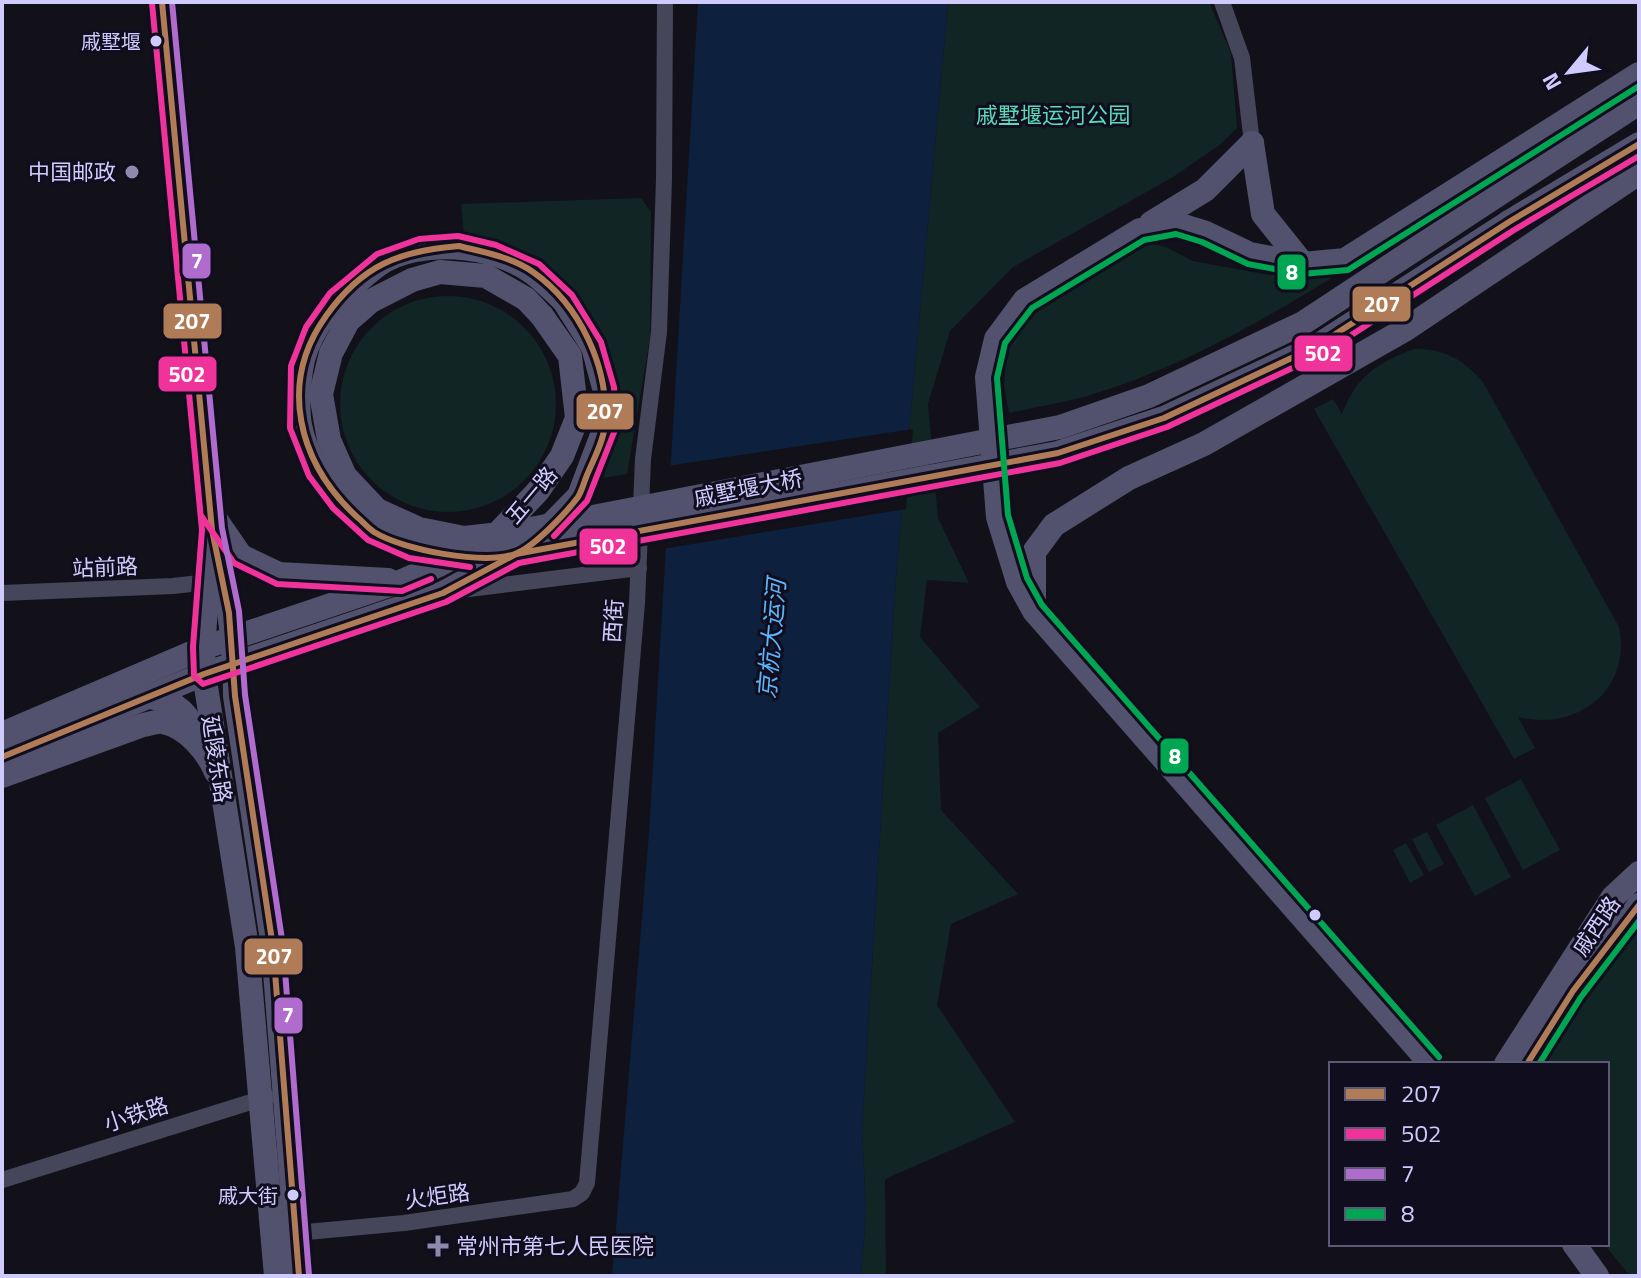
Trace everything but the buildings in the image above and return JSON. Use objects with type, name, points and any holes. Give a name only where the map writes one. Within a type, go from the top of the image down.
[{"type":"main road","name":"延陵东路","points":[[162,2],[211,521],[225,584],[235,665],[235,696],[273,947],[276,1276]]},
{"type":"main road","points":[[1140,230],[1177,224],[1206,233],[1250,254],[1303,264],[1345,260],[1639,74]]},
{"type":"main road","name":"戚墅堰大桥","points":[[542,316],[526,299],[486,276],[440,272],[412,280],[371,301],[348,321],[331,353],[321,394],[329,440],[345,476],[377,510],[419,529],[464,538],[510,533],[1060,427],[1149,396],[1303,323],[1639,103]]},
{"type":"main road","points":[[1252,143],[1205,190],[1025,300],[996,339],[987,377],[998,517],[1018,582],[1034,611],[1429,1062]]},
{"type":"main road","points":[[1252,143],[1263,214],[1303,264]]},
{"type":"main road","points":[[1544,202],[1639,144]]},
{"type":"main road","points":[[1034,611],[1034,552],[1054,525],[1129,478],[1204,444],[1406,329],[1639,172]]},
{"type":"main road","points":[[1544,202],[1639,172]]},
{"type":"main road","name":"戚墅堰大桥","points":[[564,301],[532,271],[492,254],[459,246],[421,249],[380,263],[337,300],[315,331],[301,368],[300,425],[317,470],[340,501],[374,532],[411,548],[467,557],[504,556],[1058,453],[1164,418],[1317,346],[1544,202]]},
{"type":"main road","name":"五一路","points":[[2,757],[204,674],[443,593],[530,546],[579,496],[605,427],[604,388],[593,347],[564,301]]},
{"type":"main road","name":"五一路","points":[[2,734],[203,648],[402,581],[439,565],[499,532],[538,491],[562,456],[577,418],[570,356],[542,316]]},
{"type":"main road","name":"延陵东路","points":[[211,521],[204,674],[296,1233],[299,1276]]},
{"type":"main road","points":[[211,521],[241,556],[279,574],[402,581]]},
{"type":"main road","points":[[150,697],[166,700],[182,709],[210,758],[222,787]]},
{"type":"main road","points":[[2,776],[143,725],[162,722],[188,735],[210,758]]},
{"type":"main road","name":"戚西路","points":[[1507,1062],[1613,897],[1639,873]]},
{"type":"main road","name":"戚西路","points":[[1528,1062],[1573,991],[1639,905]]},
{"type":"main road","points":[[1575,1246],[1597,1276]]},
{"type":"street","name":"西街","points":[[582,1193],[587,1183],[639,568],[643,459],[659,332],[665,2]]},
{"type":"street","points":[[1222,2],[1242,58],[1252,143]]},
{"type":"street","points":[[443,593],[498,583],[639,568]]},
{"type":"street","name":"站前路","points":[[2,593],[208,582]]},
{"type":"street","name":"小铁路","points":[[2,1180],[273,1096]]},
{"type":"street","name":"火炬路","points":[[296,1233],[430,1219],[573,1199],[582,1193]]},
{"type":"green space","name":"戚墅堰运河公园","points":[[948,2],[1209,2],[1231,53],[1237,128],[1221,144],[1173,177],[1013,267],[950,331],[928,404],[938,518],[969,583],[927,580],[920,637],[980,707],[938,733],[941,810],[1018,894],[951,924],[937,1005],[1015,1122],[885,1179],[886,1276],[861,1276],[866,1212],[862,1128],[896,577]]},
{"type":"green space","points":[[641,198],[651,212],[650,338],[627,474],[603,478],[616,426],[617,399],[615,379],[602,338],[581,301],[554,272],[510,248],[464,234],[461,204]]},
{"type":"green space","points":[[1145,242],[1166,247],[1193,261],[1269,275],[1340,273],[1249,326],[1154,372],[1087,396],[1009,413],[1004,386],[1006,355],[1033,307]]},
{"type":"green space","points":[[448,296],[469,298],[489,305],[524,328],[547,363],[554,383],[554,425],[547,445],[524,480],[489,503],[469,510],[448,512],[427,510],[407,503],[372,480],[349,445],[342,425],[340,404],[342,383],[349,363],[372,328],[407,305],[427,298]]},
{"type":"green space","points":[[1414,349],[1453,357],[1483,382],[1619,627],[1621,650],[1617,670],[1608,687],[1596,701],[1579,712],[1540,720],[1518,717],[1535,748],[1514,759],[1314,409],[1333,399],[1342,414],[1354,389],[1370,372]]},
{"type":"green space","points":[[1521,779],[1560,850],[1523,870],[1485,798]]},
{"type":"green space","points":[[1473,805],[1511,877],[1475,896],[1436,825]]},
{"type":"green space","points":[[1427,832],[1444,864],[1429,872],[1412,839]]},
{"type":"green space","points":[[1406,843],[1424,875],[1410,883],[1393,850]]},
{"type":"green space","points":[[1639,926],[1639,1276],[1630,1276],[1606,1246],[1609,1246],[1609,1062],[1540,1062],[1626,939]]},
{"type":"water","name":"京杭大运河","points":[[698,2],[948,2],[896,577],[862,1128],[866,1212],[861,1276],[612,1276],[649,834]]},
{"type":"pier","points":[[913,429],[906,509],[662,549],[667,466]]},
{"type":"transit line","name":"207","points":[[162,2],[212,530],[229,613],[235,696],[273,947],[299,1276]]},
{"type":"transit line","name":"7","points":[[172,2],[222,528],[239,611],[245,695],[283,946],[309,1275]]},
{"type":"transit line","name":"502","points":[[152,3],[202,530],[193,647],[194,676],[203,684],[446,602],[519,563],[1060,463],[1167,427],[1322,354],[1514,230],[1639,156]]},
{"type":"transit line","name":"8","points":[[1439,1057],[1042,605],[1027,578],[1008,515],[997,378],[1005,343],[1032,308],[1144,240],[1176,234],[1202,242],[1248,264],[1302,274],[1348,270],[1639,86]]},
{"type":"transit line","name":"207","points":[[516,554],[1058,453],[1164,418],[1317,346],[1509,222],[1639,144]]},
{"type":"transit line","name":"502","points":[[470,567],[409,558],[368,540],[333,508],[309,476],[290,428],[291,366],[306,327],[330,293],[377,254],[419,239],[458,236],[496,245],[539,264],[572,295],[601,342],[614,387],[615,430],[587,501],[554,536]]},
{"type":"transit line","name":"207","points":[[459,246],[516,262],[533,272],[565,302],[588,339],[602,381],[605,402],[603,437],[578,497],[540,538],[515,554],[501,557],[443,554],[404,545],[374,532],[336,495],[320,471],[308,447],[301,421],[299,394],[302,368],[311,342],[340,299],[354,284],[384,264],[418,252],[459,246]]},
{"type":"transit line","name":"502","points":[[202,517],[234,563],[277,584],[402,591],[431,579]]},
{"type":"transit line","name":"207","points":[[2,757],[204,674],[443,593],[516,554]]},
{"type":"transit line","name":"207","points":[[1528,1062],[1573,991],[1639,905]]},
{"type":"transit line","name":"8","points":[[1540,1062],[1581,997],[1639,921]]},
{"type":"place","name":"戚墅堰","points":[[156,41]]},
{"type":"place","name":"中国邮政","points":[[132,172]]},
{"type":"place","name":"戚大街","points":[[293,1195]]},
{"type":"place","name":"常州市第七人民医院","points":[[438,1246]]}]
